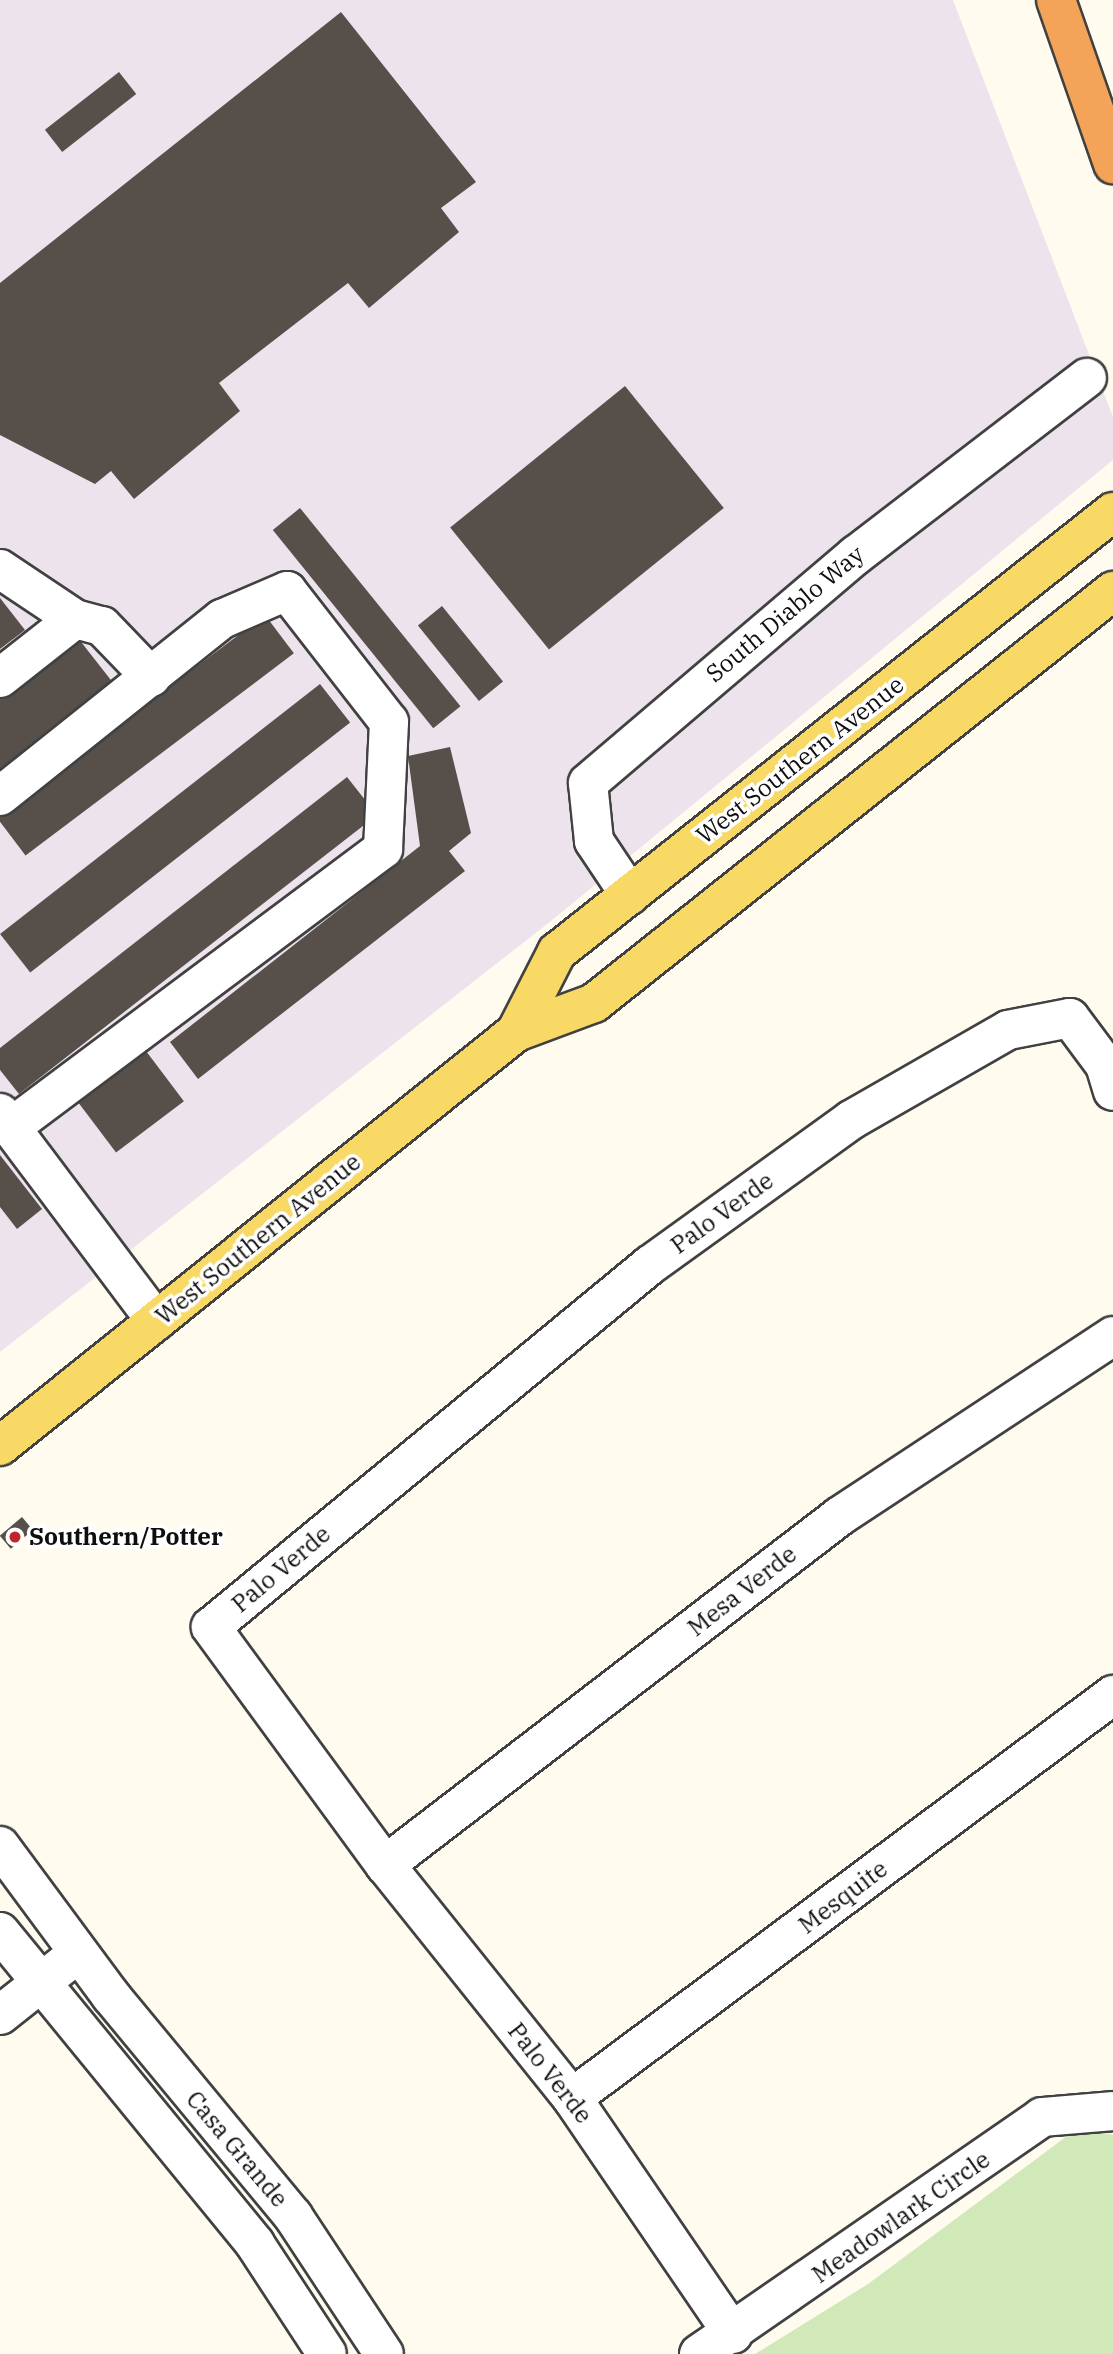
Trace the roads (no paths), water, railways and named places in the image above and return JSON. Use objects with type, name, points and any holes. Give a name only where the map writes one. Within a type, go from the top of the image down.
[{"type":"highway","points":[[1056,0],[1113,164]]},
{"type":"main road","name":"West Southern Avenue","points":[[516,1032],[557,952],[1113,512]]},
{"type":"main road","name":"West Southern Avenue","points":[[0,1446],[516,1032],[594,1003],[1113,592]]},
{"type":"street","name":"South Diablo Way","points":[[630,895],[594,841],[588,783],[856,555],[1087,378]]},
{"type":"street","points":[[0,569],[75,619],[102,626],[151,677]]},
{"type":"street","points":[[0,796],[222,619],[287,590],[389,722],[383,849],[6,1120],[156,1321]]},
{"type":"street","points":[[0,678],[75,619]]},
{"type":"street","name":"Palo Verde","points":[[733,2334],[572,2098],[385,1865],[211,1627],[650,1265],[851,1120],[1008,1030],[1070,1018],[1105,1065],[1113,1091]]},
{"type":"street","name":"Mesa Verde","points":[[385,1865],[840,1516],[1113,1336]]},
{"type":"street","name":"Mesquite","points":[[572,2098],[1113,1695]]},
{"type":"street","name":"Casa Grande","points":[[0,1846],[79,1953],[293,2216],[384,2354]]},
{"type":"street","name":"Casa Grande","points":[[0,1932],[255,2244],[327,2354]]},
{"type":"street","points":[[0,2015],[79,1953]]},
{"type":"street","name":"Meadowlark Circle","points":[[699,2354],[733,2334],[1042,2118],[1113,2111]]},
{"type":"place","name":"Southern/Potter","points":[[15,1537]]}]
